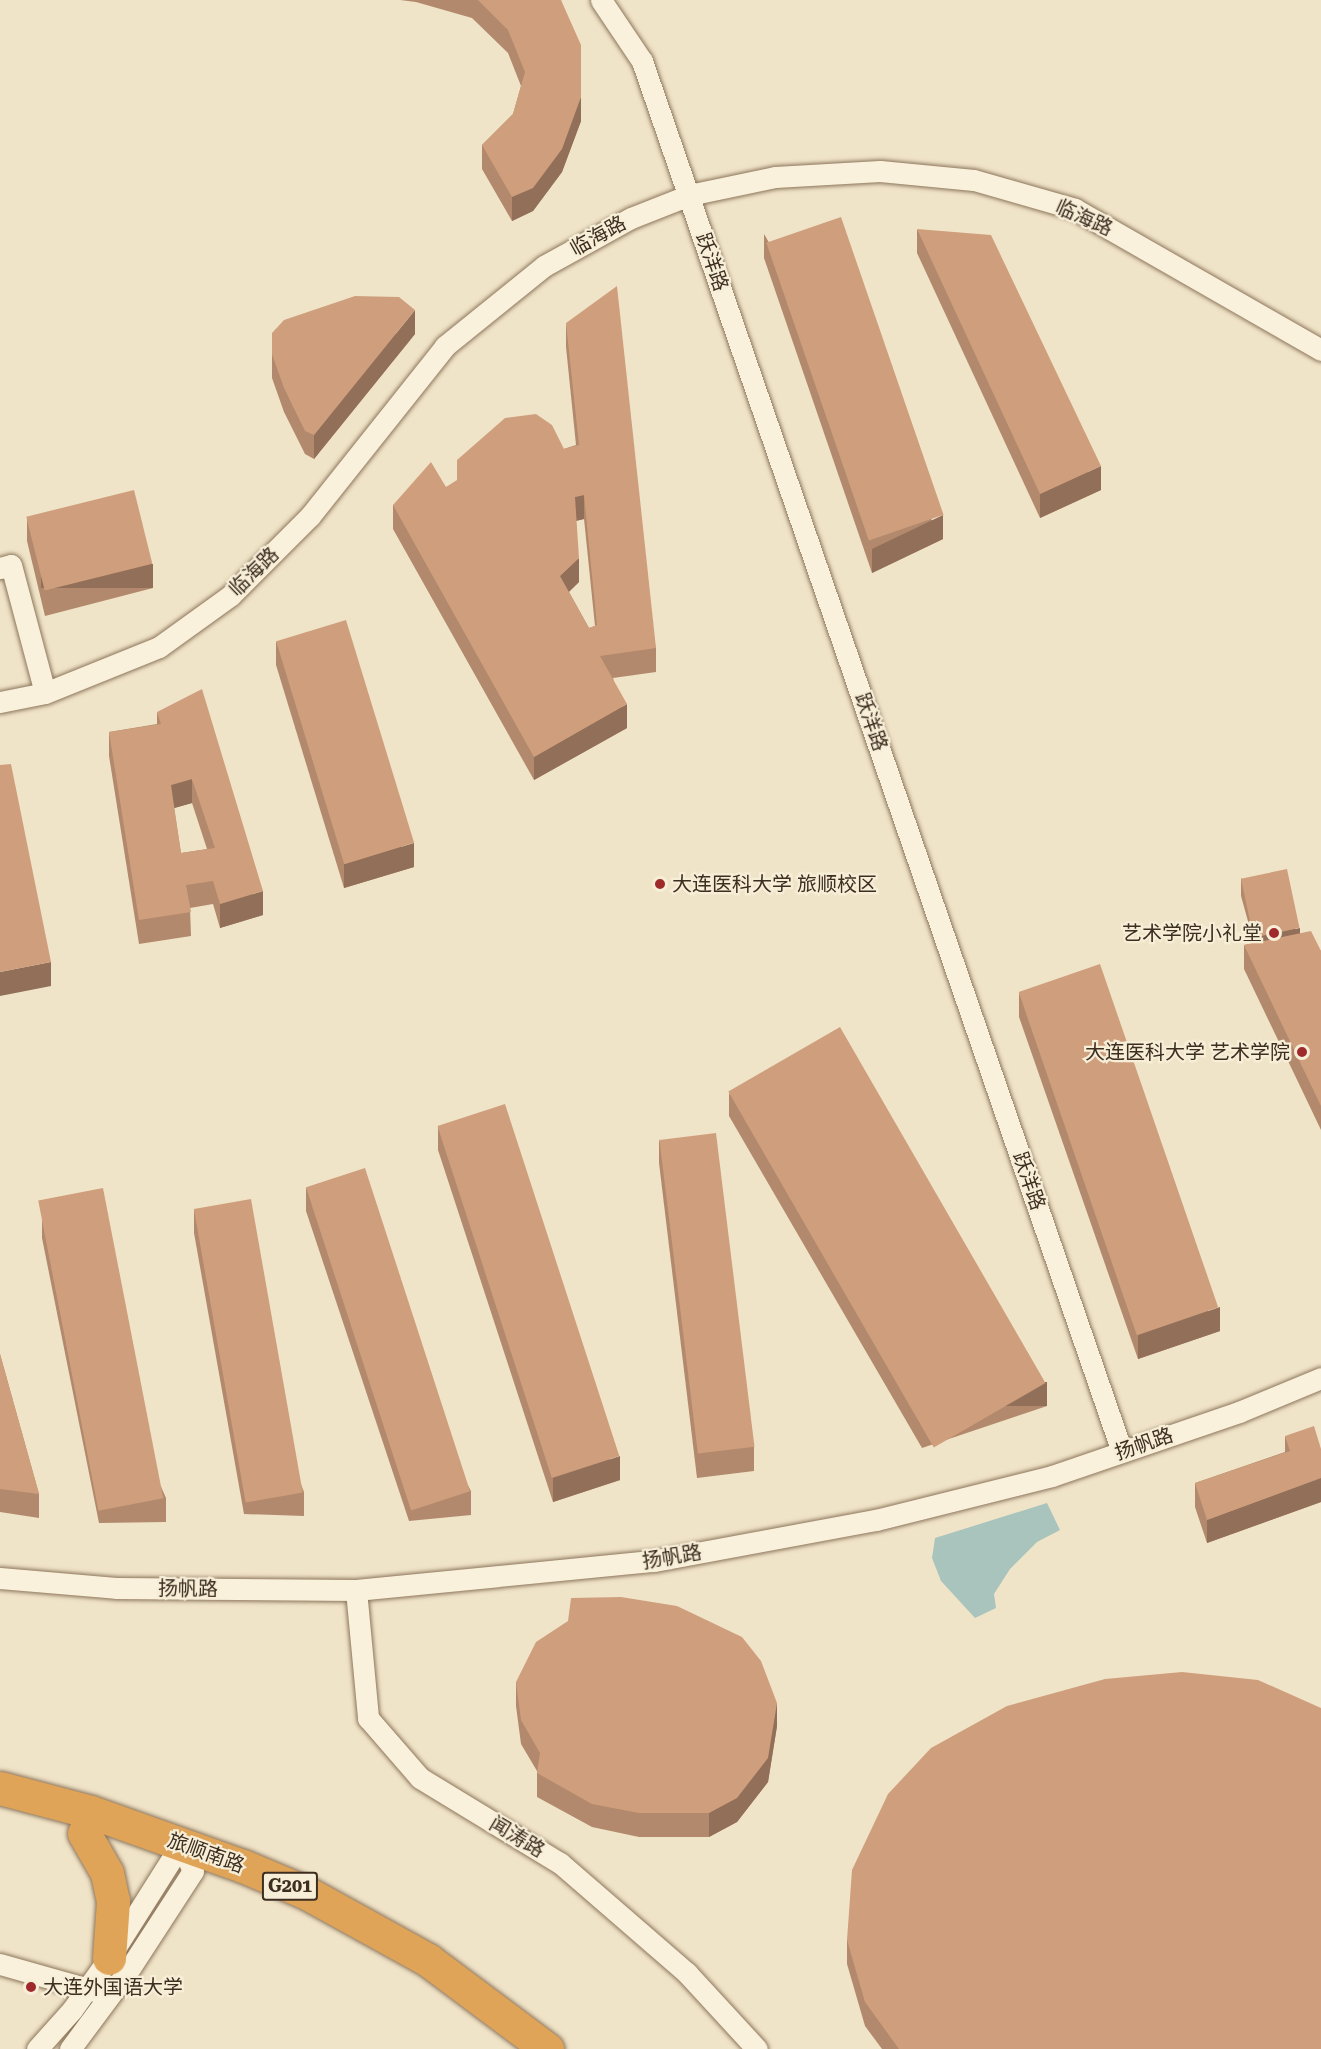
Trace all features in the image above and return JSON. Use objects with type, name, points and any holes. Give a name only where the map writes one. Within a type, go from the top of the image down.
[{"type":"highway","name":"旅顺南路","points":[[0,1788],[91,1812],[181,1859],[359,1944],[473,2017],[513,2049]]},
{"type":"highway","name":"旅顺南路","points":[[0,1811],[181,1859],[274,1879],[369,1925],[457,1980],[547,2049]]},
{"type":"highway","points":[[84,1833],[107,1873],[113,1901],[109,1958]]},
{"type":"street","name":"跃洋路","points":[[601,0],[642,61],[1122,1452]]},
{"type":"street","name":"临海路","points":[[0,702],[45,693],[159,647],[231,595],[310,516],[445,346],[544,266],[631,218],[689,195],[775,177],[880,171],[974,180],[1075,209],[1321,350]]},
{"type":"street","points":[[0,568],[11,565],[45,693]]},
{"type":"street","name":"扬帆路","points":[[0,1578],[116,1588],[356,1590],[666,1559],[876,1520],[1052,1476],[1239,1412],[1321,1378]]},
{"type":"street","name":"闻涛路","points":[[356,1590],[368,1718],[420,1778],[560,1863],[687,1973],[757,2049]]},
{"type":"street","points":[[37,2049],[87,1989],[181,1859]]},
{"type":"street","points":[[70,2049],[111,1995],[181,1859]]},
{"type":"street","points":[[0,1964],[111,1995]]},
{"type":"water","points":[[1047,1503],[1060,1530],[1037,1542],[1010,1569],[994,1594],[996,1608],[975,1618],[941,1581],[932,1558],[935,1538]]},
{"type":"building","points":[[478,0],[561,0],[581,45],[581,97],[562,149],[533,188],[512,197],[482,145],[513,114],[525,72],[508,30]]},
{"type":"building","points":[[841,217],[944,515],[869,541],[766,243]]},
{"type":"building","points":[[917,229],[991,235],[1101,466],[1040,494]]},
{"type":"building","points":[[617,286],[656,648],[600,656],[627,704],[534,757],[393,505],[431,462],[446,487],[457,480],[457,460],[505,418],[536,414],[552,425],[564,449],[579,445],[566,323]],"holes":[[[584,495],[597,625],[589,628],[560,576],[579,558],[575,497]]]},
{"type":"building","points":[[355,296],[399,297],[415,310],[314,435],[305,431],[284,388],[272,354],[272,333],[284,320]]},
{"type":"building","points":[[134,490],[152,564],[45,591],[26,517]]},
{"type":"building","points":[[346,620],[414,843],[344,864],[276,641]]},
{"type":"building","points":[[202,689],[263,891],[220,904],[213,881],[186,885],[191,912],[139,920],[109,732],[161,724],[157,712]],"holes":[[[192,779],[215,848],[181,853],[171,785]]]},
{"type":"building","points":[[11,764],[51,962],[0,972],[0,765]]},
{"type":"building","name":"艺术学院小礼堂","points":[[1287,869],[1299,928],[1254,937],[1241,879]]},
{"type":"building","name":"大连医科大学 艺术学院","points":[[1311,931],[1321,951],[1321,1106],[1244,945]]},
{"type":"building","points":[[1100,964],[1218,1307],[1137,1335],[1019,992]]},
{"type":"building","points":[[840,1027],[1046,1383],[934,1447],[728,1092]]},
{"type":"building","points":[[505,1104],[619,1456],[552,1478],[437,1126]]},
{"type":"building","points":[[716,1133],[755,1447],[698,1454],[659,1140]]},
{"type":"building","points":[[365,1168],[470,1491],[411,1511],[306,1187]]},
{"type":"building","points":[[103,1188],[163,1498],[99,1511],[38,1201]]},
{"type":"building","points":[[251,1199],[303,1492],[246,1503],[194,1209]]},
{"type":"building","points":[[0,1354],[39,1494],[0,1489]]},
{"type":"building","points":[[1314,1426],[1321,1449],[1321,1478],[1207,1520],[1195,1483],[1290,1451],[1285,1436]]},
{"type":"building","points":[[621,1597],[677,1606],[742,1637],[761,1661],[777,1703],[768,1758],[737,1798],[709,1813],[639,1813],[592,1804],[537,1773],[540,1753],[521,1720],[516,1682],[536,1642],[568,1621],[571,1598]]},
{"type":"building","points":[[1182,1672],[1258,1680],[1321,1708],[1321,2049],[899,2049],[865,2002],[847,1940],[852,1870],[888,1794],[931,1748],[1007,1706],[1105,1679]]},
{"type":"place","name":"大连医科大学 旅顺校区","points":[[660,884]]},
{"type":"place","name":"艺术学院小礼堂","points":[[1274,933]]},
{"type":"place","name":"大连医科大学 艺术学院","points":[[1302,1052]]},
{"type":"place","name":"大连外国语大学","points":[[31,1987]]}]
